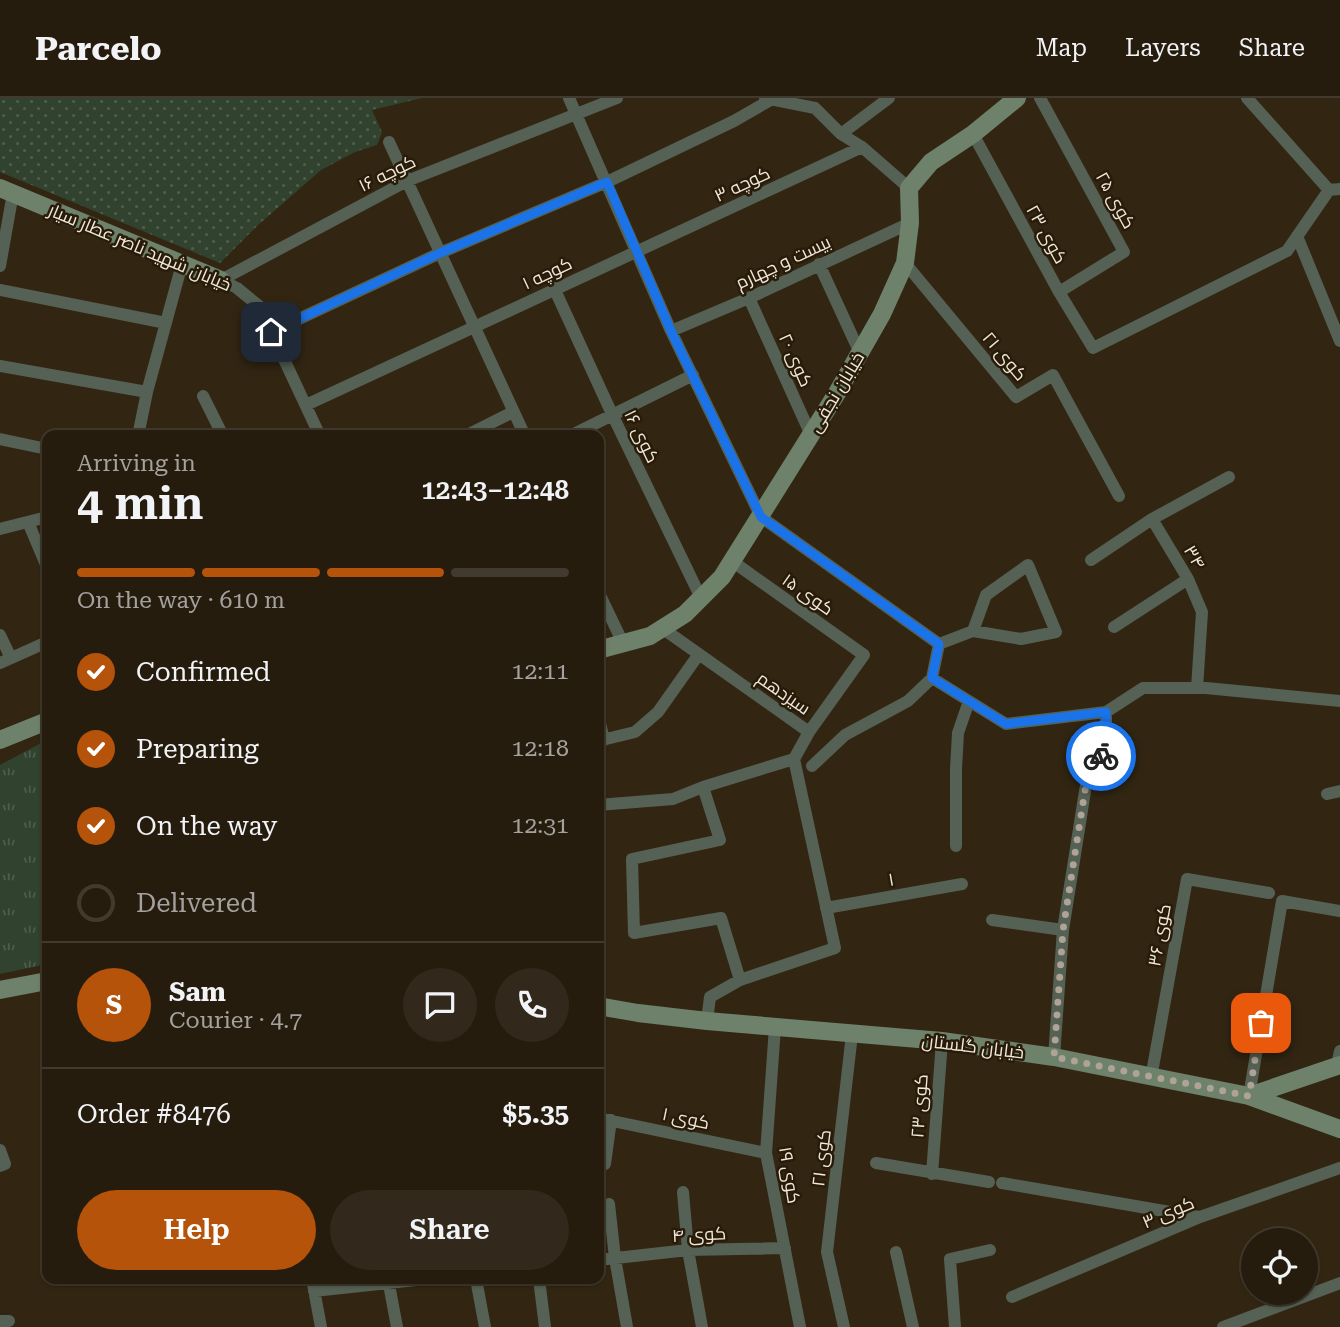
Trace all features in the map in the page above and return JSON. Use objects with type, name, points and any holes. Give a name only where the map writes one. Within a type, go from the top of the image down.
[{"type":"street","points":[[569,98],[671,331],[761,517],[939,644]]},
{"type":"street","name":"کوچه ۱۶","points":[[221,281],[407,181],[617,98]]},
{"type":"street","points":[[841,134],[889,98]]},
{"type":"street","name":"کوی ۲۵","points":[[1040,98],[1124,252],[1059,292]]},
{"type":"street","points":[[1247,98],[1334,189],[1297,236],[1340,341]]},
{"type":"street","points":[[271,332],[440,253],[607,182],[770,99],[815,108],[841,134],[862,147],[909,188],[931,162],[973,134],[1010,100]]},
{"type":"street","name":"کوی ۲۳","points":[[973,134],[1059,292],[1093,348],[1287,251],[1297,236]]},
{"type":"street","points":[[389,142],[521,430]]},
{"type":"street","name":"کوچه ۳","points":[[635,252],[862,147]]},
{"type":"street","name":"خیابان نجفی","points":[[604,648],[650,636],[685,614],[722,577],[811,435],[882,314],[905,263],[910,223],[909,188]]},
{"type":"street","points":[[0,266],[7,190]]},
{"type":"street","name":"خیابان شهید ناصر عطار سیار","points":[[7,190],[237,288],[259,306],[317,430]]},
{"type":"street","name":"بیست و چهارم","points":[[671,331],[910,223]]},
{"type":"street","name":"کوچه ۱","points":[[306,405],[635,252]]},
{"type":"street","name":"کوی ۲۱","points":[[905,263],[1016,397],[1053,375],[1119,496]]},
{"type":"street","points":[[139,430],[182,264]]},
{"type":"street","points":[[819,264],[860,353]]},
{"type":"street","name":"کوی ۱۶","points":[[554,288],[701,598]]},
{"type":"street","points":[[0,290],[166,323]]},
{"type":"street","name":"کوی ۲۰","points":[[749,298],[811,435]]},
{"type":"street","points":[[0,366],[147,392]]},
{"type":"street","points":[[581,430],[693,375]]},
{"type":"street","points":[[203,396],[220,430]]},
{"type":"street","points":[[477,430],[513,412]]},
{"type":"street","points":[[0,439],[42,448]]},
{"type":"street","points":[[1091,559],[1153,519],[1229,477]]},
{"type":"street","points":[[0,529],[42,518]]},
{"type":"street","name":"۳۴","points":[[1153,519],[1188,579],[1202,612],[1197,688]]},
{"type":"street","points":[[28,522],[42,555]]},
{"type":"street","name":"کوی ۱۵","points":[[732,561],[864,655]]},
{"type":"street","points":[[939,644],[973,631],[1021,639],[1056,632],[1028,565],[986,595],[973,631]]},
{"type":"street","points":[[1114,626],[1188,579]]},
{"type":"street","points":[[604,603],[623,643]]},
{"type":"street","name":"سیزدهم","points":[[662,628],[810,732],[864,655]]},
{"type":"street","points":[[0,635],[5,660],[42,644]]},
{"type":"street","points":[[812,766],[845,735],[908,701],[932,678],[939,644]]},
{"type":"street","points":[[604,740],[635,732],[658,712],[699,654]]},
{"type":"street","points":[[932,678],[1006,724],[1106,712],[1143,688],[1197,688],[1340,701]]},
{"type":"street","points":[[956,846],[958,733],[969,701]]},
{"type":"street","points":[[1054,1057],[1063,930],[1086,785],[1106,747],[1106,712]]},
{"type":"street","points":[[0,740],[42,723]]},
{"type":"street","points":[[604,805],[673,799],[704,786],[794,759],[810,732]]},
{"type":"street","points":[[707,1021],[710,998],[740,980],[835,948],[794,759]]},
{"type":"street","points":[[704,786],[720,840],[632,859],[634,933],[721,918],[740,980]]},
{"type":"street","name":"کوی ۳۶","points":[[1152,1078],[1186,880],[1269,893]]},
{"type":"street","name":"۱","points":[[826,908],[962,884]]},
{"type":"street","points":[[1340,911],[1282,901],[1249,1096],[1340,1129]]},
{"type":"street","points":[[992,920],[1063,930]]},
{"type":"street","points":[[0,990],[42,982]]},
{"type":"street","name":"خیابان گلستان","points":[[604,1007],[707,1021],[942,1041],[1054,1057],[1249,1096],[1339,1060]]},
{"type":"street","name":"کوی ۱۹","points":[[775,1027],[766,1153],[800,1327]]},
{"type":"street","name":"کوی ۲۱","points":[[844,1327],[827,1252],[852,1034]]},
{"type":"street","name":"کوی ۲۳","points":[[932,1174],[942,1041]]},
{"type":"street","points":[[604,1164],[605,1119]]},
{"type":"street","name":"کوی ۱","points":[[605,1119],[766,1153]]},
{"type":"street","points":[[0,1150],[5,1164],[0,1166]]},
{"type":"street","points":[[876,1163],[1200,1217]]},
{"type":"street","name":"کوی ۳","points":[[1012,1297],[1200,1217],[1340,1168]]},
{"type":"street","points":[[683,1192],[688,1250],[702,1327]]},
{"type":"street","points":[[609,1204],[627,1327]]},
{"type":"street","name":"کوی ۴","points":[[604,1259],[688,1250],[785,1248]]},
{"type":"street","points":[[955,1327],[950,1259],[990,1250]]},
{"type":"street","points":[[896,1252],[913,1327]]},
{"type":"street","points":[[1223,1327],[1340,1283]]},
{"type":"street","points":[[321,1327],[313,1285],[332,1284]]},
{"type":"street","points":[[389,1284],[397,1327]]},
{"type":"street","points":[[477,1284],[485,1327]]},
{"type":"street","points":[[540,1284],[545,1327]]},
{"type":"green space","points":[[0,98],[422,98],[372,110],[382,132],[377,145],[355,152],[321,170],[257,226],[220,263],[0,172]]},
{"type":"green space","points":[[42,743],[42,965],[0,974],[0,765]]},
{"type":"way so far","points":[[1101,756],[1086,785],[1063,930],[1054,1057],[1249,1096],[1261,1023]]},
{"type":"route","points":[[271,332],[440,253],[607,182],[671,331],[761,517],[939,644],[932,678],[1006,724],[1106,712],[1106,747],[1101,756]]}]
